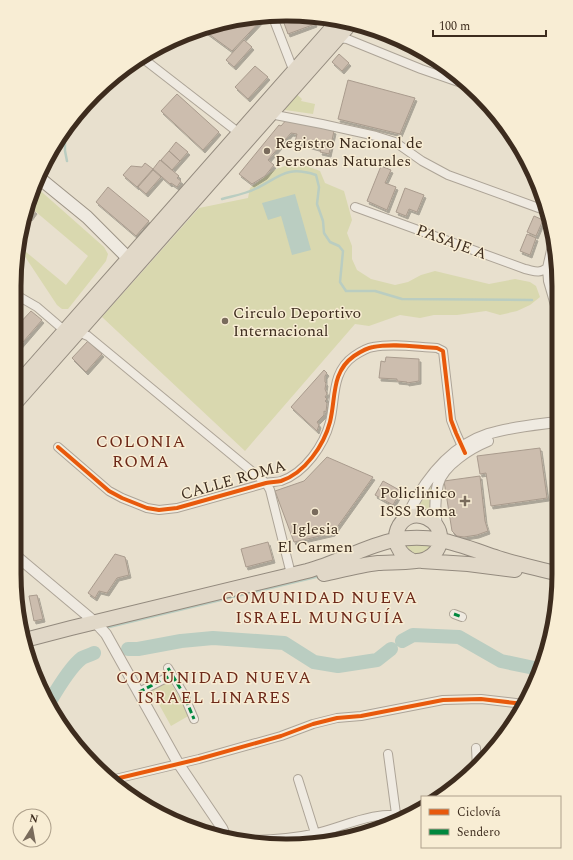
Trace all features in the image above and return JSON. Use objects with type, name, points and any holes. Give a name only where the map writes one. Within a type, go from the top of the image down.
[{"type":"highway","points":[[21,395],[72,331],[132,262],[239,133],[334,25]]},
{"type":"highway","points":[[132,262],[270,114],[347,28]]},
{"type":"highway","points":[[21,381],[72,331]]},
{"type":"highway","points":[[423,516],[433,522],[439,533],[438,549],[435,553],[418,561],[402,555],[395,540],[397,529],[405,520],[412,517],[423,516]]},
{"type":"highway","points":[[31,645],[98,625],[328,565],[395,540],[439,533],[499,558],[552,572]]},
{"type":"highway","points":[[29,639],[98,625],[347,568],[377,563],[418,561],[468,564],[502,568],[552,579]]},
{"type":"main road","points":[[43,181],[91,222],[132,262]]},
{"type":"street","points":[[275,22],[294,72]]},
{"type":"street","points":[[338,38],[347,39],[421,69],[453,80]]},
{"type":"street","points":[[147,61],[239,133]]},
{"type":"street","points":[[270,114],[376,136],[395,142],[422,161],[448,175],[540,209]]},
{"type":"street","name":"PASAJE A","points":[[356,207],[537,272],[542,272],[547,268]]},
{"type":"street","points":[[550,254],[547,268],[548,281],[552,296]]},
{"type":"street","points":[[21,298],[72,331],[88,336],[266,483],[270,490],[291,574]]},
{"type":"street","name":"CALLE ROMA","points":[[58,446],[108,491],[147,508],[159,510],[177,508],[266,483],[282,481],[296,474],[319,447],[330,422],[335,386],[339,372],[347,360],[360,351],[373,347],[393,346],[437,348],[443,351],[452,420],[463,449]]},
{"type":"street","points":[[405,520],[414,501],[440,466],[463,449],[487,434],[552,423]]},
{"type":"street","points":[[439,533],[435,498],[439,481],[463,449],[492,439],[552,429]]},
{"type":"street","points":[[21,560],[98,625],[106,634],[178,763],[223,831]]},
{"type":"street","points":[[454,614],[462,617]]},
{"type":"street","points":[[138,692],[170,671],[183,693],[194,718]]},
{"type":"street","points":[[118,778],[281,736],[313,724],[337,718],[361,716],[443,700],[481,699],[518,703]]},
{"type":"street","points":[[476,748],[477,758]]},
{"type":"street","points":[[283,839],[315,833],[369,817],[396,814],[388,754]]},
{"type":"street","points":[[298,779],[315,833]]},
{"type":"green space","points":[[293,91],[302,99],[301,101],[315,104],[313,114],[285,110],[283,106]]},
{"type":"green space","name":"Circulo Deportivo Internacional","points":[[291,164],[304,165],[320,171],[325,183],[344,191],[352,220],[347,233],[352,246],[352,259],[357,270],[371,279],[395,285],[408,282],[421,275],[435,271],[489,284],[515,279],[530,282],[536,286],[540,297],[530,305],[517,311],[500,315],[486,311],[457,315],[434,315],[420,318],[400,315],[369,326],[355,324],[245,451],[102,317],[199,208],[248,198],[250,188],[276,169]]},
{"type":"green space","points":[[39,190],[104,247],[108,254],[106,261],[68,309],[62,309],[57,305],[23,253],[23,250],[66,285],[88,256],[33,209]]},
{"type":"green space","points":[[434,480],[432,518],[412,513],[416,504]]},
{"type":"green space","points":[[402,544],[435,544],[434,548],[415,558]]},
{"type":"green space","points":[[169,680],[190,715],[171,726],[151,690]]},
{"type":"shaded area","points":[[295,194],[311,250],[292,255],[281,216],[268,220],[262,203]]},
{"type":"building","points":[[283,21],[314,23],[315,24],[288,34]]},
{"type":"building","points":[[259,23],[232,51],[208,33],[235,26]]},
{"type":"building","points":[[244,40],[252,47],[234,67],[226,60]]},
{"type":"building","points":[[339,54],[349,63],[342,71],[332,62]]},
{"type":"building","points":[[255,66],[268,77],[248,99],[235,87]]},
{"type":"building","points":[[348,80],[415,98],[400,134],[338,119]]},
{"type":"building","points":[[177,94],[219,132],[203,150],[161,111]]},
{"type":"building","name":"Registro Nacional de Personas Naturales","points":[[287,119],[334,131],[329,154],[320,152],[321,149],[295,142],[297,134],[291,133],[268,160],[274,165],[265,176],[252,184],[239,174],[279,125],[281,126]]},
{"type":"building","points":[[176,142],[188,152],[180,161],[169,151]]},
{"type":"building","points":[[169,151],[180,161],[172,170],[161,160]]},
{"type":"building","points":[[160,160],[179,176],[177,178],[181,181],[177,187],[171,183],[170,184],[153,169]]},
{"type":"building","points":[[145,163],[153,169],[137,187],[123,175],[131,166],[142,167]]},
{"type":"building","points":[[381,166],[391,170],[385,183],[396,187],[387,210],[367,201]]},
{"type":"building","points":[[153,170],[161,177],[146,194],[138,187]]},
{"type":"building","points":[[108,187],[149,221],[136,236],[96,202]]},
{"type":"building","points":[[405,188],[424,195],[417,212],[409,209],[406,216],[396,212]]},
{"type":"building","points":[[33,209],[35,211],[30,218]]},
{"type":"building","points":[[534,216],[543,220],[536,236],[527,232]]},
{"type":"building","points":[[527,234],[536,238],[530,255],[520,251]]},
{"type":"building","points":[[31,311],[42,320],[21,344],[21,322]]},
{"type":"building","points":[[88,341],[102,354],[86,372],[72,358]]},
{"type":"building","points":[[386,357],[419,359],[419,381],[407,383],[397,381],[397,379],[379,378],[381,361],[385,362]]},
{"type":"building","points":[[324,370],[327,373],[325,376],[325,389],[327,394],[325,397],[327,399],[325,401],[327,403],[326,412],[324,411],[324,415],[317,422],[319,425],[317,431],[291,407]]},
{"type":"building","points":[[540,448],[547,498],[491,506],[486,473],[480,474],[477,456]]},
{"type":"building","name":"Iglesia El Carmen","points":[[327,457],[373,477],[333,533],[294,542],[275,491],[304,481]]},
{"type":"building","name":"Policlinico ISSS Roma","points":[[480,476],[485,521],[488,531],[477,535],[464,537],[457,536],[452,531],[444,481]]},
{"type":"building","points":[[383,481],[401,491],[393,505],[375,495]]},
{"type":"building","points":[[268,542],[273,560],[246,567],[241,549]]},
{"type":"building","points":[[115,554],[125,557],[129,575],[117,578],[107,593],[99,591],[95,598],[88,593]]},
{"type":"building","points":[[37,595],[43,619],[34,621],[29,596]]},
{"type":"waterway","points":[[65,141],[67,161]]},
{"type":"waterway","points":[[222,199],[251,191],[290,172],[306,172],[316,175],[319,187],[317,204],[323,221],[324,233],[330,242],[339,246],[343,251],[340,282],[346,291],[375,291],[402,299],[532,300]]},
{"type":"waterway","points":[[105,628],[320,576]]},
{"type":"waterway","points":[[402,641],[413,635],[459,637],[501,661],[535,668]]},
{"type":"waterway","points":[[128,649],[138,649],[181,641],[213,638],[284,643],[314,662],[338,666],[377,660],[391,649]]},
{"type":"waterway","points":[[52,698],[73,667],[82,658],[94,653]]},
{"type":"marked path","points":[[454,614],[462,617]]},
{"type":"marked path","points":[[168,668],[183,693],[194,719]]},
{"type":"marked path","points":[[139,692],[172,675]]},
{"type":"cycle path","points":[[58,447],[109,491],[147,508],[159,510],[177,508],[266,483],[281,481],[298,472],[312,457],[323,440],[330,422],[338,378],[341,370],[347,362],[368,348],[397,345],[437,348],[443,351],[451,420],[465,453]]},
{"type":"cycle path","points":[[118,778],[199,759],[281,736],[313,724],[337,718],[361,716],[443,700],[481,699],[518,703]]},
{"type":"place","name":"Registro Nacional de Personas Naturales","points":[[267,151]]},
{"type":"place","name":"Circulo Deportivo Internacional","points":[[225,321]]},
{"type":"place","name":"Policlinico ISSS Roma","points":[[465,501]]},
{"type":"place","name":"Iglesia El Carmen","points":[[315,512]]},
{"type":"district","name":"COLONIA ROMA","points":[[141,451]]},
{"type":"district","name":"COMUNIDAD NUEVA ISRAEL MUNGUÍA","points":[[320,607]]},
{"type":"district","name":"COMUNIDAD NUEVA ISRAEL LINARES","points":[[214,687]]}]
